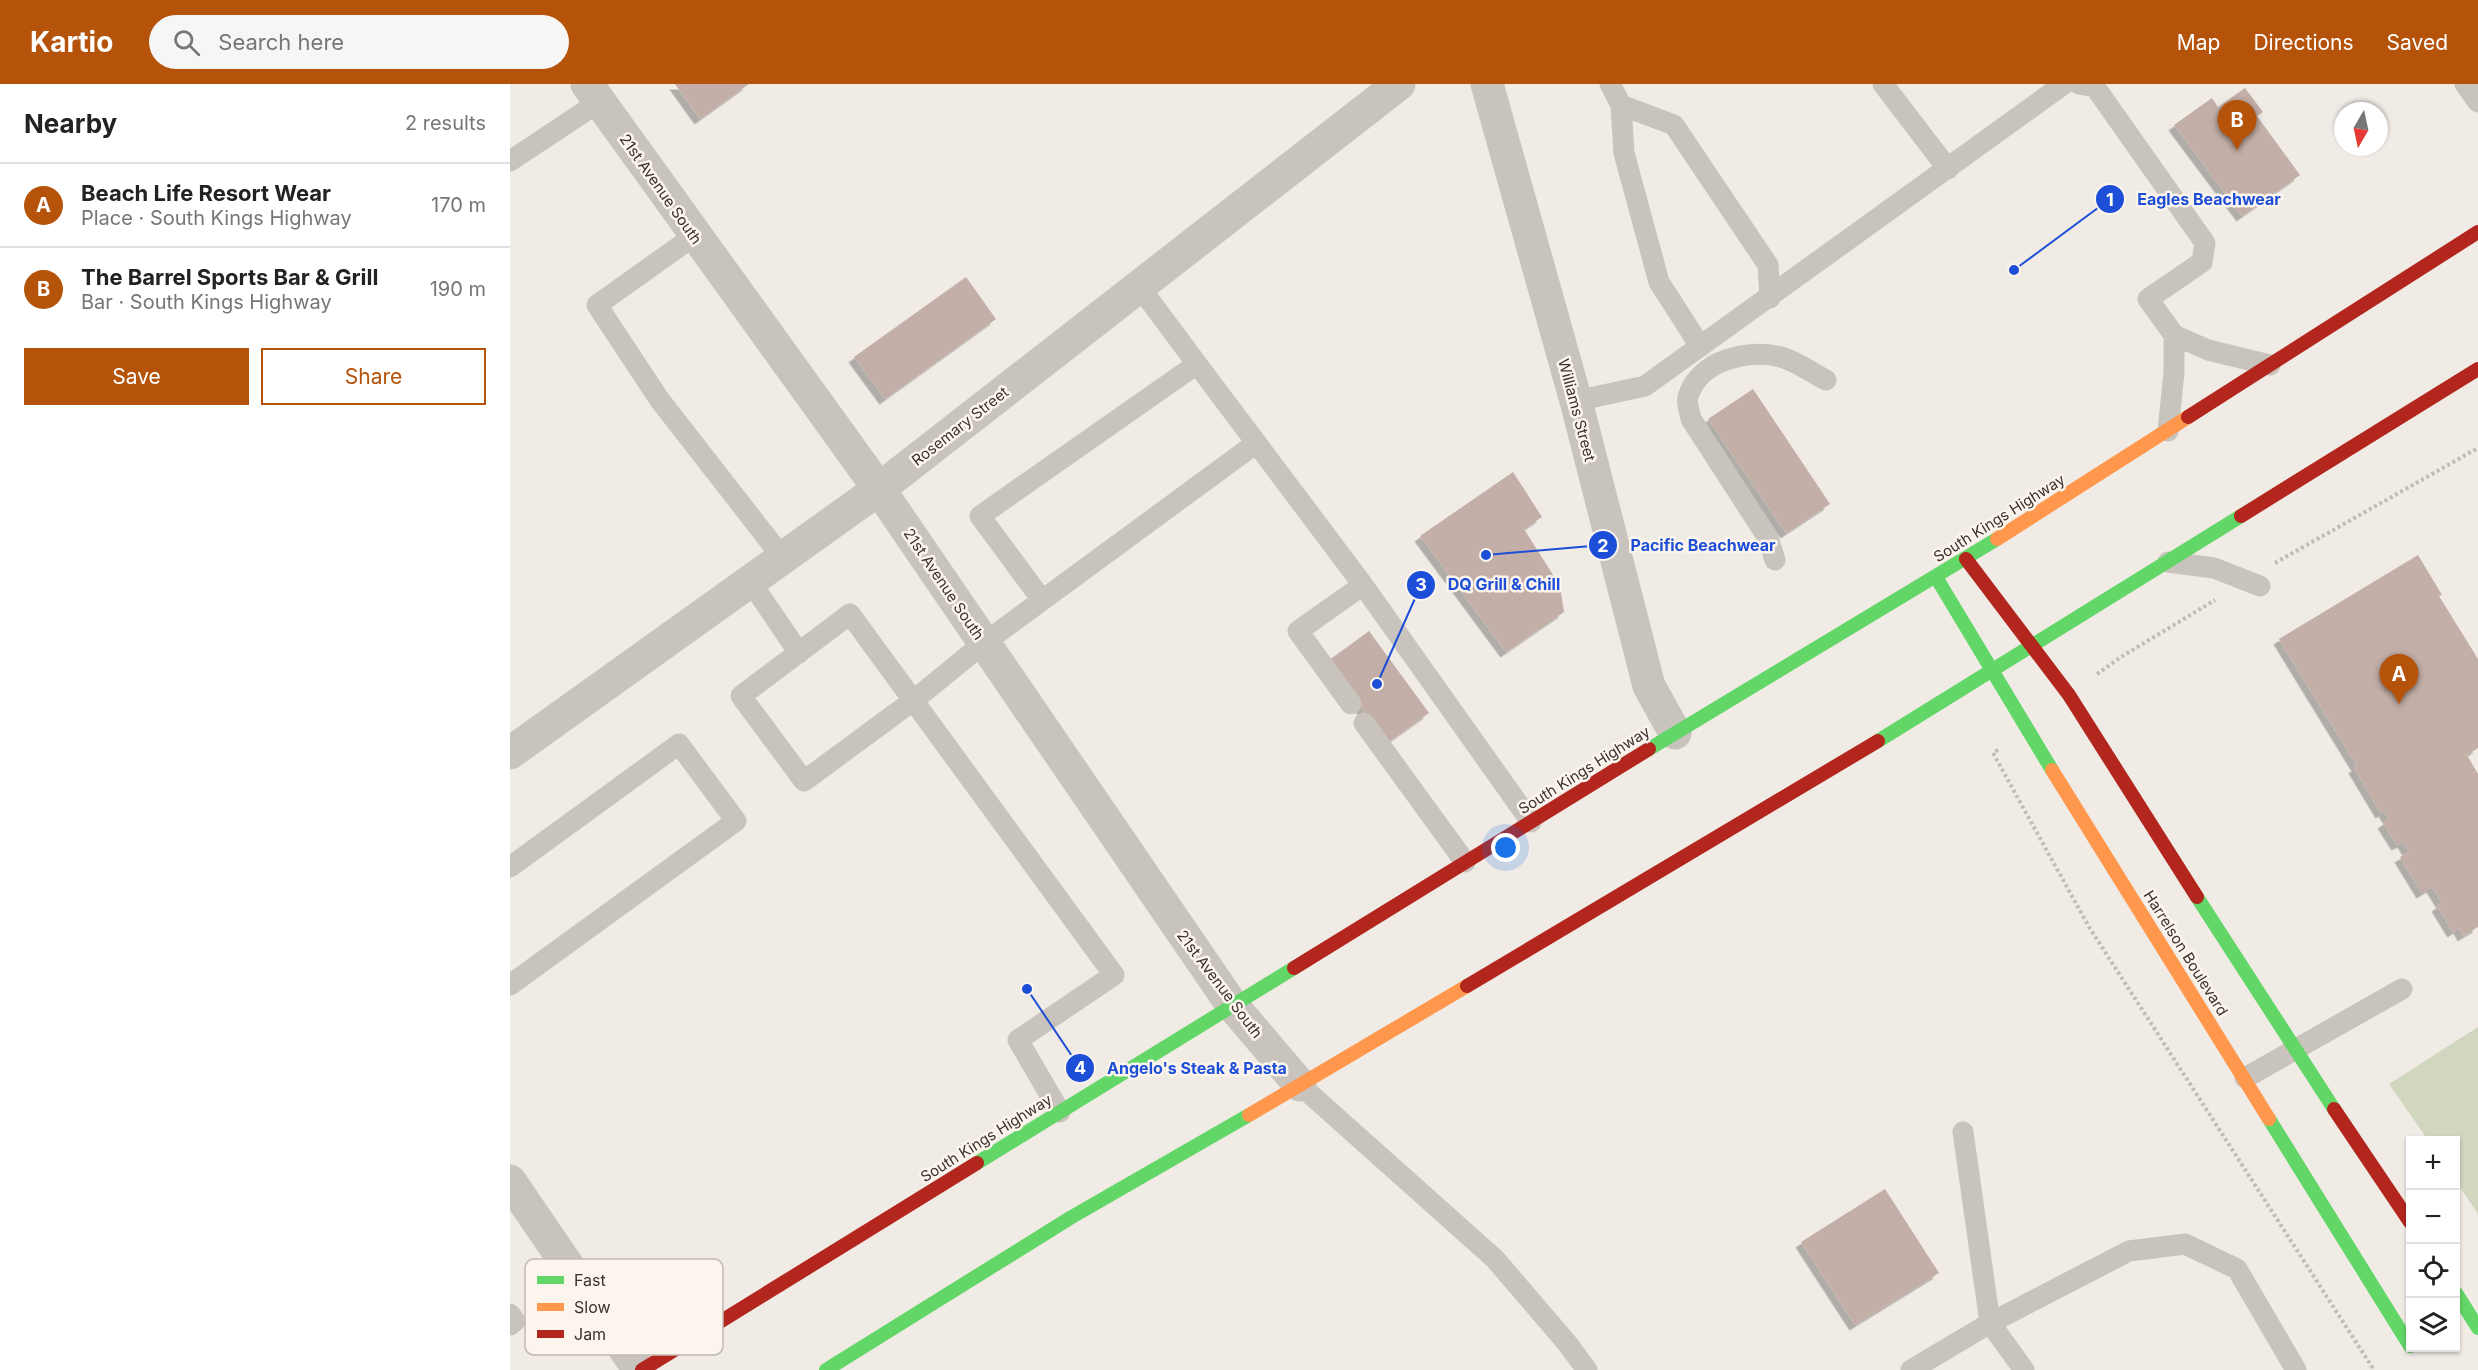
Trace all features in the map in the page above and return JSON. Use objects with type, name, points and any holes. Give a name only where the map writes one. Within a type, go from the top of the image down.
[{"type":"main road","name":"South Kings Highway","points":[[723,1319],[1675,733],[1966,560],[2478,232]]},
{"type":"main road","points":[[826,1370],[1070,1218],[1300,1085],[1864,750],[2478,369]]},
{"type":"main road","points":[[1966,560],[2069,695],[2294,1050],[2406,1216]]},
{"type":"main road","name":"Harrelson Boulevard","points":[[1936,577],[1991,670],[2406,1338]]},
{"type":"main road","points":[[2459,1298],[2478,1328]]},
{"type":"main road","name":"South Kings Highway","points":[[640,1370],[664,1355]]},
{"type":"street","name":"Rosemary Street","points":[[510,753],[879,489],[1399,84]]},
{"type":"street","name":"Williams Street","points":[[1489,85],[1576,401],[1649,686],[1675,733]]},
{"type":"street","name":"21st Avenue South","points":[[593,93],[694,236],[879,489],[1232,1005],[1300,1085]]},
{"type":"street","points":[[515,1198],[559,1259]]},
{"type":"street","points":[[629,1355],[640,1370]]},
{"type":"lane","points":[[1610,84],[1622,105],[1624,153],[1659,282],[1700,346]]},
{"type":"lane","points":[[1883,84],[1948,169]]},
{"type":"lane","points":[[1576,401],[1646,386],[2064,84]]},
{"type":"lane","points":[[2079,84],[2095,87],[2205,243],[2202,262],[2148,299],[2174,335],[2208,350],[2270,365]]},
{"type":"lane","points":[[2465,84],[2478,102]]},
{"type":"lane","points":[[510,161],[593,93]]},
{"type":"lane","points":[[1622,105],[1674,125],[1768,265],[1770,298]]},
{"type":"lane","points":[[694,236],[597,305],[659,399],[782,557]]},
{"type":"lane","points":[[1139,286],[1363,585],[1531,822]]},
{"type":"lane","points":[[2168,431],[2174,372],[2174,335]]},
{"type":"lane","points":[[1775,560],[1768,538],[1691,419],[1687,398],[1699,374],[1720,361],[1755,354],[1781,357],[1826,380]]},
{"type":"lane","points":[[1042,600],[980,516],[1197,364]]},
{"type":"lane","points":[[1060,1112],[1018,1040],[1114,975],[914,700],[850,614],[741,696],[804,781],[914,700],[984,643],[1256,444]]},
{"type":"lane","points":[[2168,562],[2214,568],[2260,586]]},
{"type":"lane","points":[[750,581],[799,653]]},
{"type":"lane","points":[[1351,704],[1298,631],[1363,585]]},
{"type":"lane","points":[[1364,723],[1465,862]]},
{"type":"lane","points":[[510,867],[680,744],[736,821],[510,985]]},
{"type":"lane","points":[[2245,1078],[2402,989]]},
{"type":"lane","points":[[1300,1085],[1495,1260],[1567,1343],[1587,1370]]},
{"type":"lane","points":[[1963,1132],[1990,1323],[2024,1370]]},
{"type":"lane","points":[[1911,1370],[1990,1323],[2129,1251],[2185,1244],[2237,1269],[2296,1370]]},
{"type":"lane","points":[[510,1314],[515,1321],[510,1325]]},
{"type":"path","points":[[2271,565],[2478,448]]},
{"type":"path","points":[[2089,927],[2374,1370]]},
{"type":"green space","points":[[2478,1027],[2478,1214],[2460,1187],[2460,1136],[2425,1136],[2389,1084]]},
{"type":"building","points":[[675,84],[749,84],[700,119]]},
{"type":"building","points":[[2245,88],[2263,112],[2257,116],[2300,175],[2242,216],[2174,125],[2212,98],[2218,107]]},
{"type":"building","points":[[966,277],[996,319],[885,399],[854,357]]},
{"type":"building","points":[[1753,389],[1830,504],[1786,533],[1708,419]]},
{"type":"building","points":[[1513,472],[1542,517],[1524,529],[1560,586],[1564,612],[1506,652],[1420,536]]},
{"type":"building","points":[[2418,555],[2442,595],[2439,596],[2478,659],[2478,748],[2467,755],[2478,774],[2478,927],[2463,936],[2459,928],[2453,932],[2437,906],[2442,903],[2432,887],[2422,893],[2400,857],[2409,852],[2403,842],[2397,845],[2383,823],[2389,819],[2384,811],[2381,813],[2354,768],[2357,766],[2279,639]]},
{"type":"building","points":[[1369,631],[1429,713],[1387,743],[1328,661]]},
{"type":"building","points":[[1885,1189],[1939,1273],[1855,1325],[1801,1242]]},
{"type":"traffic: fast","points":[[1878,741],[2241,516]]},
{"type":"traffic: fast","points":[[1649,749],[1997,539]]},
{"type":"traffic: fast","points":[[1936,577],[2052,770]]},
{"type":"traffic: fast","points":[[2197,897],[2334,1109]]},
{"type":"traffic: fast","points":[[977,1163],[1294,968]]},
{"type":"traffic: fast","points":[[826,1370],[1070,1218],[1249,1115]]},
{"type":"traffic: fast","points":[[2269,1119],[2406,1340]]},
{"type":"traffic: fast","points":[[2459,1298],[2478,1328]]},
{"type":"traffic: slow","points":[[1997,539],[2188,417]]},
{"type":"traffic: slow","points":[[2052,770],[2269,1119]]},
{"type":"traffic: slow","points":[[1249,1115],[1467,986]]},
{"type":"traffic: jam","points":[[2188,417],[2478,232]]},
{"type":"traffic: jam","points":[[2241,516],[2478,369]]},
{"type":"traffic: jam","points":[[1966,559],[2069,695],[2197,897]]},
{"type":"traffic: jam","points":[[1467,986],[1878,741]]},
{"type":"traffic: jam","points":[[1294,968],[1649,749]]},
{"type":"traffic: jam","points":[[2334,1109],[2406,1216]]},
{"type":"traffic: jam","points":[[723,1320],[977,1163]]},
{"type":"traffic: jam","points":[[642,1370],[666,1355]]},
{"type":"place","name":"The Barrel Sports Bar & Grill","points":[[2237,150]]},
{"type":"place","name":"Eagles Beachwear","points":[[2014,270]]},
{"type":"place","name":"Pacific Beachwear","points":[[1486,555]]},
{"type":"place","name":"DQ Grill & Chill","points":[[1377,684]]},
{"type":"place","name":"Beach Life Resort Wear","points":[[2399,704]]},
{"type":"place","name":"Angelo's Steak & Pasta","points":[[1027,989]]}]
